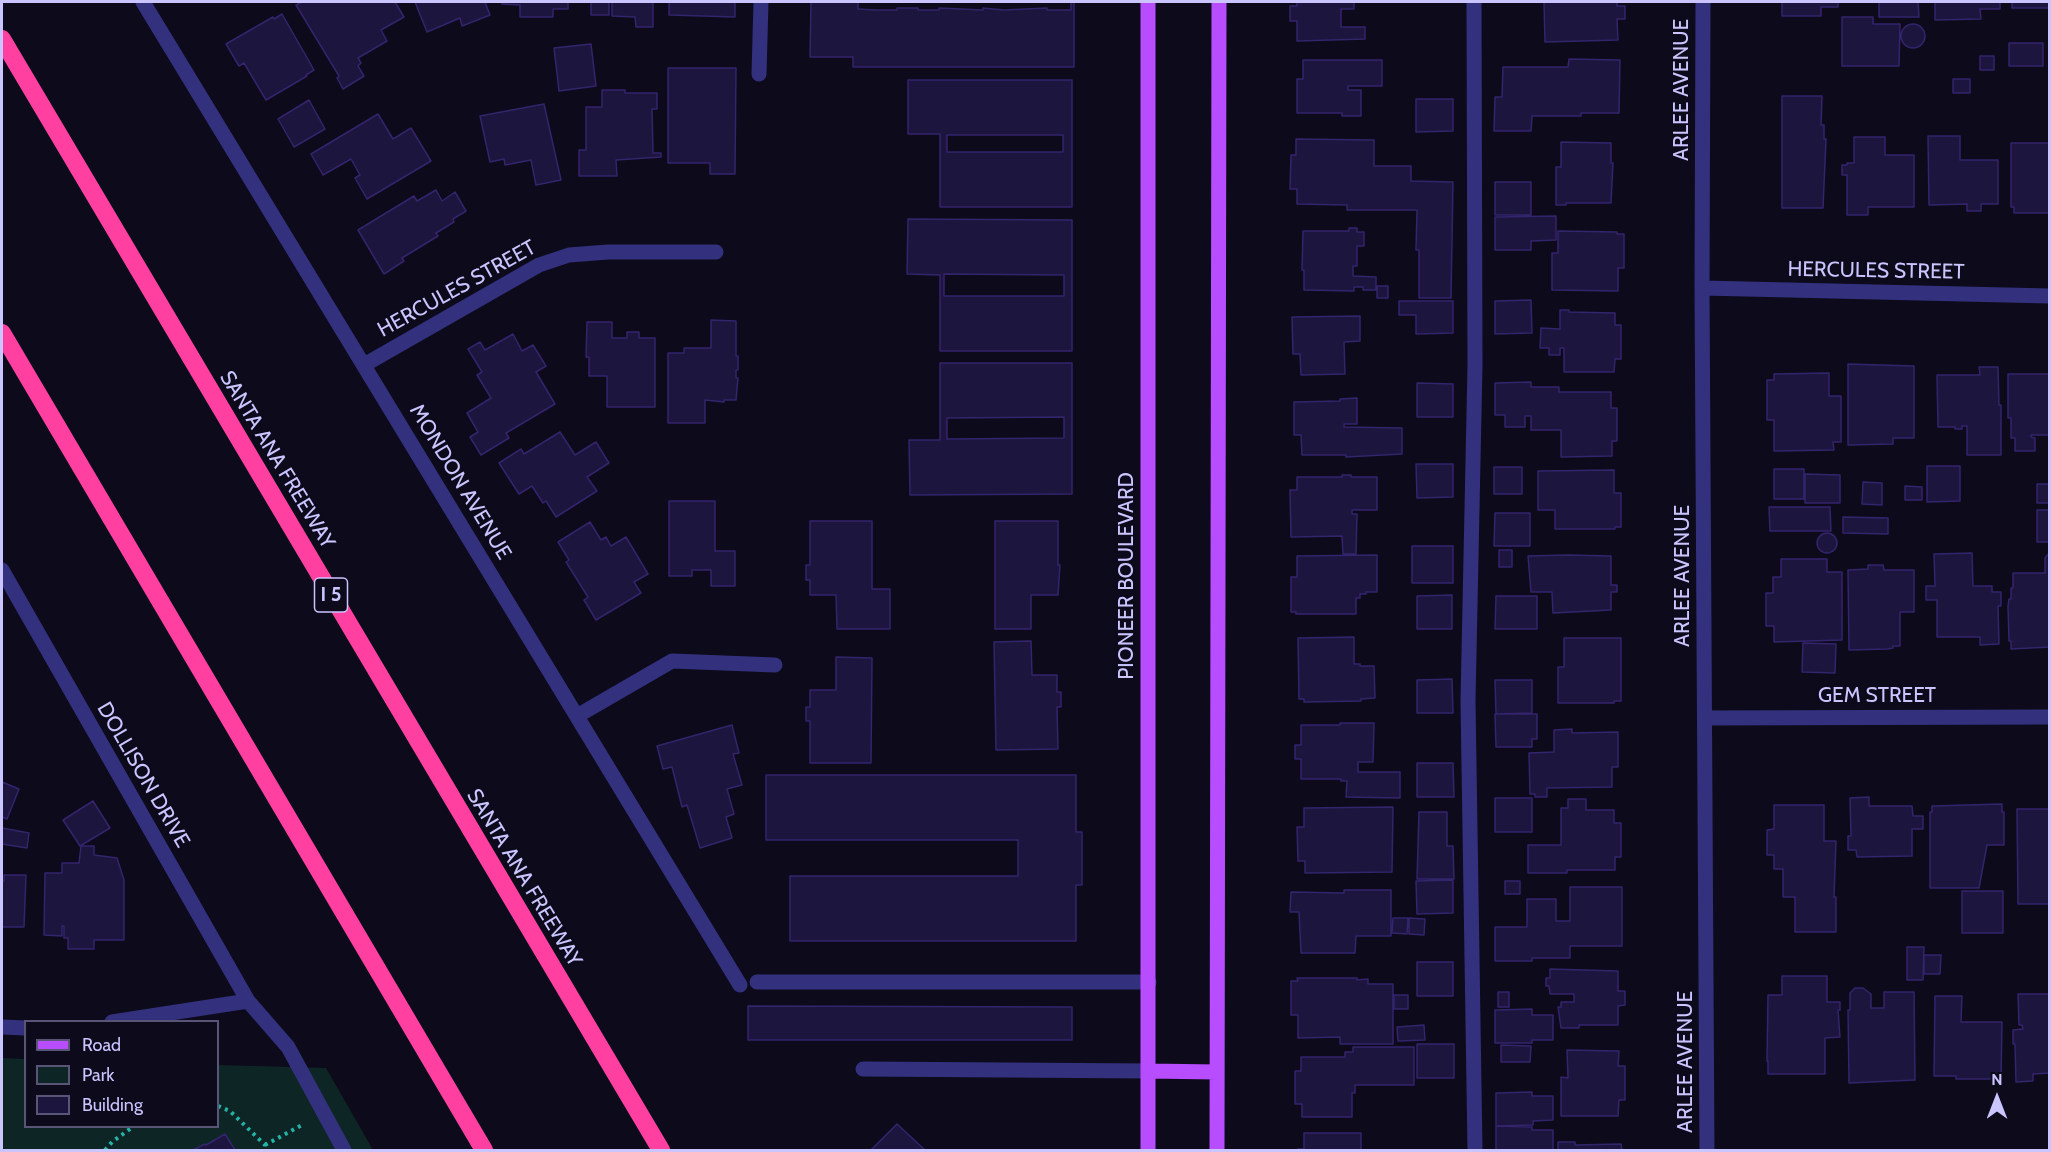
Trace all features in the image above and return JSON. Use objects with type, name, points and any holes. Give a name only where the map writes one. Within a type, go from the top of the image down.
[{"type":"highway","name":"SANTA ANA FREEWAY","points":[[2,39],[661,1150]]},
{"type":"highway","points":[[2,333],[484,1150]]},
{"type":"main road","name":"PIONEER BOULEVARD","points":[[1148,2],[1148,1150]]},
{"type":"main road","points":[[1217,1150],[1219,2]]},
{"type":"main road","points":[[1149,1071],[1217,1072]]},
{"type":"street","points":[[759,74],[761,2]]},
{"type":"street","points":[[1474,2],[1475,365],[1468,701],[1475,1150]]},
{"type":"street","name":"ARLEE AVENUE","points":[[1703,2],[1702,288],[1707,1150]]},
{"type":"street","name":"MONDON AVENUE","points":[[150,4],[364,365],[740,985]]},
{"type":"street","name":"HERCULES STREET","points":[[364,365],[539,265],[569,255],[608,252],[716,252]]},
{"type":"street","name":"HERCULES STREET","points":[[1702,288],[2049,296]]},
{"type":"street","name":"DOLLISON DRIVE","points":[[3,576],[248,1001],[288,1047],[344,1150]]},
{"type":"street","points":[[577,716],[672,661],[775,665]]},
{"type":"street","name":"GEM STREET","points":[[1705,718],[2049,717]]},
{"type":"street","points":[[757,982],[1149,982]]},
{"type":"street","points":[[125,1020],[248,1001]]},
{"type":"street","points":[[2,1027],[24,1028]]},
{"type":"street","points":[[863,1069],[1149,1071]]},
{"type":"path","points":[[219,1106],[230,1111],[265,1145],[267,1150]]},
{"type":"path","points":[[265,1145],[324,1114]]},
{"type":"path","points":[[105,1150],[131,1128]]},
{"type":"green space","points":[[2,1058],[24,1059],[24,1128],[219,1128],[219,1065],[326,1068],[373,1150],[2,1150]]},
{"type":"building","points":[[302,2],[395,2],[404,17],[381,30],[387,41],[358,58],[361,63],[358,66],[364,76],[343,89],[337,78],[339,76],[296,5]]},
{"type":"building","points":[[415,2],[485,2],[490,15],[462,26],[460,18],[427,32]]},
{"type":"building","points":[[502,2],[568,2],[568,9],[553,9],[553,17],[520,17],[520,5],[502,4]]},
{"type":"building","points":[[591,2],[609,2],[609,15],[591,15]]},
{"type":"building","points":[[612,2],[653,2],[653,27],[636,27],[635,17],[612,16]]},
{"type":"building","points":[[669,2],[735,2],[735,17],[669,15]]},
{"type":"building","points":[[811,2],[858,2],[858,9],[876,10],[1047,8],[1047,10],[1071,10],[1071,2],[1074,2],[1074,67],[853,67],[853,57],[810,57]]},
{"type":"building","points":[[1297,2],[1354,2],[1354,9],[1341,9],[1341,27],[1365,27],[1365,39],[1297,41],[1297,21],[1290,21],[1290,6],[1297,6]]},
{"type":"building","points":[[1544,2],[1617,2],[1617,6],[1625,6],[1625,19],[1617,19],[1618,40],[1545,42]]},
{"type":"building","points":[[1782,2],[1838,2],[1838,7],[1821,7],[1821,16],[1782,16]]},
{"type":"building","points":[[1879,2],[1918,2],[1919,17],[1879,17]]},
{"type":"building","points":[[1935,2],[2000,2],[2000,9],[1980,9],[1981,19],[1935,20]]},
{"type":"building","points":[[2012,2],[2049,2],[2049,8],[2012,8]]},
{"type":"building","points":[[282,14],[314,70],[266,100],[244,63],[239,66],[226,44]]},
{"type":"building","points":[[1842,17],[1873,17],[1873,24],[1900,24],[1899,66],[1842,66]]},
{"type":"building","points":[[1913,24],[1922,27],[1925,36],[1922,45],[1913,48],[1904,45],[1901,36],[1904,27]]},
{"type":"building","points":[[2009,43],[2043,43],[2043,66],[2009,66]]},
{"type":"building","points":[[591,44],[596,86],[559,91],[554,48]]},
{"type":"building","points":[[1980,56],[1994,56],[1994,70],[1980,70]]},
{"type":"building","points":[[1569,59],[1620,60],[1619,113],[1532,116],[1531,131],[1494,131],[1495,97],[1502,97],[1503,67],[1568,67]]},
{"type":"building","points":[[1303,60],[1382,60],[1382,86],[1348,86],[1348,90],[1361,90],[1361,116],[1342,116],[1342,113],[1297,113],[1297,79],[1303,79]]},
{"type":"building","points":[[668,68],[736,68],[735,174],[710,174],[710,163],[668,163]]},
{"type":"building","points":[[1953,79],[1970,79],[1970,93],[1953,93]]},
{"type":"building","points":[[908,80],[1072,80],[1072,207],[940,207],[940,134],[908,134]],"holes":[[[947,135],[1063,135],[1063,152],[947,152]]]},
{"type":"building","points":[[602,90],[657,93],[657,109],[652,109],[653,153],[661,153],[661,157],[616,160],[617,176],[579,176],[579,150],[586,150],[586,107],[602,107]]},
{"type":"building","points":[[1782,96],[1822,96],[1821,125],[1824,125],[1824,139],[1826,139],[1823,208],[1782,208]]},
{"type":"building","points":[[1416,99],[1453,99],[1453,131],[1416,132]]},
{"type":"building","points":[[309,100],[325,129],[294,147],[278,119]]},
{"type":"building","points":[[544,104],[561,180],[536,185],[531,160],[505,165],[504,159],[490,162],[480,116]]},
{"type":"building","points":[[378,114],[393,139],[411,128],[431,161],[367,199],[355,178],[360,175],[351,159],[323,175],[311,154]]},
{"type":"building","points":[[1928,136],[1960,136],[1960,160],[1998,160],[1998,204],[1981,204],[1981,211],[1967,211],[1967,204],[1929,205]]},
{"type":"building","points":[[1854,137],[1885,137],[1885,155],[1914,155],[1914,207],[1868,207],[1868,215],[1847,215],[1847,175],[1842,175],[1842,165],[1854,163]]},
{"type":"building","points":[[1296,139],[1374,140],[1374,166],[1411,166],[1411,181],[1453,182],[1451,298],[1419,298],[1419,250],[1416,250],[1417,210],[1347,210],[1347,205],[1297,204],[1297,189],[1290,189],[1291,155],[1296,155]]},
{"type":"building","points":[[1561,142],[1611,143],[1611,163],[1613,163],[1611,203],[1556,205],[1556,167],[1561,167]]},
{"type":"building","points":[[2011,143],[2050,143],[2050,213],[2014,213],[2014,207],[2011,207]]},
{"type":"building","points":[[1495,182],[1531,182],[1531,215],[1495,215]]},
{"type":"building","points":[[436,190],[442,201],[455,192],[466,211],[436,233],[438,236],[402,258],[404,261],[384,274],[358,230],[414,196],[417,201]]},
{"type":"building","points":[[1556,216],[1556,240],[1531,241],[1531,250],[1495,250],[1495,217]]},
{"type":"building","points":[[908,219],[1072,220],[1072,351],[940,351],[940,275],[907,274]],"holes":[[[944,274],[1064,275],[1064,296],[944,296]]]},
{"type":"building","points":[[1349,228],[1357,228],[1357,232],[1364,232],[1364,246],[1357,246],[1357,266],[1353,266],[1353,276],[1376,277],[1376,290],[1354,287],[1354,291],[1304,290],[1303,231],[1349,231]]},
{"type":"building","points":[[1558,231],[1624,234],[1624,268],[1618,268],[1618,291],[1552,290],[1552,253],[1558,253]]},
{"type":"building","points":[[1377,286],[1388,286],[1388,298],[1377,298]]},
{"type":"building","points":[[1531,300],[1532,333],[1495,334],[1495,301]]},
{"type":"building","points":[[1399,301],[1453,301],[1453,333],[1416,334],[1416,315],[1399,315]]},
{"type":"building","points":[[1560,310],[1615,313],[1615,325],[1621,325],[1621,359],[1615,359],[1614,372],[1564,372],[1564,348],[1560,348],[1560,355],[1549,355],[1549,348],[1540,348],[1541,328],[1560,329]]},
{"type":"building","points":[[1360,316],[1360,341],[1344,342],[1345,374],[1301,375],[1300,354],[1293,354],[1292,317]]},
{"type":"building","points":[[711,320],[736,321],[738,370],[736,370],[736,378],[738,378],[736,400],[724,400],[724,402],[705,400],[705,423],[668,423],[668,353],[684,353],[684,348],[711,348]]},
{"type":"building","points":[[587,322],[612,322],[612,338],[627,338],[627,332],[639,332],[639,338],[655,338],[655,407],[607,407],[607,376],[589,376],[589,357],[586,357]]},
{"type":"building","points":[[513,334],[522,351],[533,345],[546,366],[536,372],[555,404],[506,433],[509,438],[481,455],[470,437],[478,432],[467,413],[491,398],[477,375],[482,372],[468,349],[480,342],[485,350]]},
{"type":"building","points":[[940,363],[1072,363],[1072,494],[910,495],[909,440],[940,440]],"holes":[[[1064,417],[1064,438],[947,439],[947,418]]]},
{"type":"building","points":[[1848,364],[1914,366],[1914,438],[1893,438],[1893,444],[1848,445]]},
{"type":"building","points":[[1979,367],[1998,367],[2001,455],[1967,455],[1967,426],[1962,426],[1962,429],[1938,427],[1937,375],[1980,375]]},
{"type":"building","points":[[1829,373],[1829,396],[1841,396],[1841,442],[1833,442],[1834,450],[1774,451],[1774,420],[1767,420],[1767,380],[1774,380],[1774,374]]},
{"type":"building","points":[[2008,374],[2050,374],[2050,435],[2031,435],[2035,438],[2035,451],[2015,451],[2015,438],[2011,438],[2011,418],[2008,418]]},
{"type":"building","points":[[1531,382],[1531,387],[1559,387],[1559,392],[1611,392],[1611,408],[1617,408],[1617,441],[1612,441],[1612,456],[1561,457],[1561,430],[1531,430],[1531,416],[1525,416],[1525,427],[1505,427],[1505,415],[1495,415],[1495,383]]},
{"type":"building","points":[[1417,383],[1453,384],[1453,417],[1417,417]]},
{"type":"building","points":[[1357,398],[1357,424],[1344,424],[1344,427],[1402,428],[1402,454],[1346,457],[1346,455],[1302,455],[1301,435],[1294,435],[1294,402],[1340,401],[1340,399]]},
{"type":"building","points":[[560,432],[575,455],[596,442],[609,463],[587,477],[597,491],[556,517],[546,501],[543,503],[532,486],[519,494],[499,463],[521,449],[524,454]]},
{"type":"building","points":[[1416,464],[1453,464],[1453,497],[1417,498]]},
{"type":"building","points":[[1927,466],[1960,466],[1960,501],[1927,502]]},
{"type":"building","points":[[1494,467],[1522,467],[1522,494],[1494,494]]},
{"type":"building","points":[[1774,469],[1804,469],[1804,499],[1774,499]]},
{"type":"building","points":[[1614,470],[1614,493],[1621,493],[1621,527],[1615,527],[1615,529],[1555,529],[1555,510],[1538,510],[1538,471]]},
{"type":"building","points":[[1805,474],[1840,475],[1840,503],[1805,503]]},
{"type":"building","points":[[1342,475],[1377,477],[1377,510],[1352,510],[1352,514],[1357,514],[1356,554],[1343,554],[1342,536],[1291,537],[1290,490],[1297,490],[1297,477],[1342,477]]},
{"type":"building","points":[[1863,482],[1882,483],[1882,505],[1862,504]]},
{"type":"building","points":[[2037,484],[2050,484],[2050,503],[2037,503]]},
{"type":"building","points":[[1905,486],[1922,487],[1922,500],[1905,500]]},
{"type":"building","points":[[669,501],[715,501],[715,551],[735,551],[735,586],[711,586],[711,570],[692,570],[692,576],[669,576]]},
{"type":"building","points":[[1769,507],[1830,507],[1831,531],[1770,531]]},
{"type":"building","points":[[2037,510],[2050,510],[2050,542],[2037,542]]},
{"type":"building","points":[[1495,513],[1530,513],[1530,546],[1494,546]]},
{"type":"building","points":[[1843,517],[1888,518],[1888,534],[1843,533]]},
{"type":"building","points":[[810,521],[872,521],[872,589],[890,589],[890,629],[837,629],[836,595],[810,595],[810,580],[806,580],[806,565],[810,565]]},
{"type":"building","points":[[995,521],[1058,521],[1058,565],[1060,565],[1058,595],[1031,595],[1031,629],[995,629]]},
{"type":"building","points":[[590,522],[601,540],[606,537],[611,546],[626,537],[648,574],[634,582],[641,593],[596,620],[584,600],[588,597],[566,562],[569,560],[558,542]]},
{"type":"building","points":[[1827,533],[1834,536],[1837,543],[1834,550],[1827,553],[1820,550],[1817,543],[1820,536]]},
{"type":"building","points":[[1412,546],[1453,546],[1453,583],[1412,583]]},
{"type":"building","points":[[1499,550],[1512,550],[1512,567],[1499,567]]},
{"type":"building","points":[[2050,552],[2050,647],[2011,649],[2008,606],[2009,599],[2011,599],[2011,588],[2013,588],[2013,573],[2045,573],[2045,558]]},
{"type":"building","points":[[1972,553],[1973,586],[1992,586],[1992,592],[2001,592],[2001,606],[1998,606],[1999,644],[1980,645],[1980,637],[1937,637],[1937,600],[1926,600],[1926,586],[1935,586],[1934,554]]},
{"type":"building","points":[[1377,555],[1377,592],[1366,592],[1366,594],[1360,594],[1360,598],[1356,598],[1356,614],[1296,614],[1296,612],[1291,612],[1291,577],[1297,577],[1297,556]]},
{"type":"building","points":[[1528,556],[1611,556],[1611,585],[1617,585],[1617,592],[1611,592],[1611,610],[1553,613],[1552,592],[1531,592]]},
{"type":"building","points":[[1781,559],[1827,559],[1827,572],[1842,572],[1842,640],[1774,642],[1774,626],[1766,626],[1766,593],[1773,593],[1773,577],[1781,577]]},
{"type":"building","points":[[1868,565],[1883,565],[1884,570],[1914,570],[1914,612],[1900,612],[1900,646],[1887,649],[1849,650],[1848,570],[1868,569]]},
{"type":"building","points":[[1452,595],[1452,629],[1417,629],[1417,596]]},
{"type":"building","points":[[1496,596],[1537,596],[1537,629],[1495,629]]},
{"type":"building","points":[[1354,637],[1354,664],[1374,666],[1375,698],[1361,699],[1361,701],[1304,702],[1304,699],[1299,699],[1298,638]]},
{"type":"building","points":[[1564,638],[1621,638],[1621,701],[1558,703],[1558,667],[1564,667]]},
{"type":"building","points":[[1031,641],[1032,675],[1057,675],[1057,692],[1061,692],[1061,707],[1057,707],[1058,749],[996,750],[994,642]]},
{"type":"building","points":[[1803,643],[1836,644],[1835,673],[1802,672]]},
{"type":"building","points":[[836,657],[872,658],[871,763],[810,763],[810,721],[806,721],[806,707],[810,707],[810,690],[836,690]]},
{"type":"building","points":[[1452,679],[1453,713],[1417,713],[1417,680]]},
{"type":"building","points":[[1495,680],[1532,680],[1532,713],[1496,714]]},
{"type":"building","points":[[1495,714],[1537,714],[1537,739],[1532,739],[1532,747],[1496,747]]},
{"type":"building","points":[[1340,723],[1374,723],[1373,762],[1358,762],[1358,772],[1400,772],[1400,798],[1346,797],[1347,781],[1301,779],[1301,759],[1295,759],[1295,745],[1301,745],[1301,725],[1340,725]]},
{"type":"building","points":[[732,725],[739,753],[733,754],[742,785],[727,789],[734,814],[726,817],[732,838],[700,848],[687,805],[682,807],[672,767],[663,769],[657,746]]},
{"type":"building","points":[[1572,729],[1572,733],[1618,732],[1618,767],[1612,767],[1612,787],[1547,788],[1547,797],[1535,797],[1535,794],[1530,794],[1529,753],[1554,752],[1554,730]]},
{"type":"building","points":[[1417,763],[1453,763],[1454,797],[1417,797]]},
{"type":"building","points":[[766,775],[1076,775],[1076,832],[1082,832],[1082,885],[1076,885],[1076,941],[790,941],[790,876],[1018,876],[1018,840],[766,840]]},
{"type":"building","points":[[2,782],[19,789],[7,819],[2,817]]},
{"type":"building","points":[[1869,797],[1869,806],[1912,806],[1913,816],[1923,816],[1923,829],[1912,829],[1912,856],[1857,857],[1856,850],[1848,850],[1848,836],[1851,836],[1850,798]]},
{"type":"building","points":[[1495,798],[1532,798],[1532,832],[1495,832]]},
{"type":"building","points":[[1568,799],[1586,799],[1586,810],[1614,810],[1614,823],[1621,823],[1621,857],[1615,857],[1615,870],[1528,873],[1528,845],[1561,845],[1561,808],[1568,808]]},
{"type":"building","points":[[93,801],[110,828],[80,846],[63,820]]},
{"type":"building","points":[[2002,804],[2004,845],[1987,845],[1979,888],[1930,888],[1930,812],[1932,812],[1932,806]]},
{"type":"building","points":[[1774,805],[1824,805],[1824,841],[1836,841],[1834,897],[1836,897],[1836,932],[1795,932],[1795,897],[1783,897],[1783,869],[1774,869],[1774,855],[1767,855],[1767,830],[1774,829]]},
{"type":"building","points":[[1393,807],[1392,872],[1305,873],[1305,861],[1298,861],[1297,827],[1304,827],[1304,808]]},
{"type":"building","points":[[2017,809],[2050,809],[2050,904],[2018,904]]},
{"type":"building","points":[[1419,812],[1447,812],[1447,846],[1453,846],[1454,879],[1417,879]]},
{"type":"building","points":[[2,828],[29,833],[27,848],[2,844]]},
{"type":"building","points":[[81,846],[94,846],[94,855],[117,858],[124,880],[124,940],[94,940],[94,949],[68,949],[68,938],[64,938],[64,926],[62,926],[62,936],[44,935],[45,873],[62,873],[62,863],[79,863]]},
{"type":"building","points":[[4,875],[26,875],[24,927],[2,927]]},
{"type":"building","points":[[1453,880],[1453,913],[1417,914],[1416,881]]},
{"type":"building","points":[[1505,881],[1520,881],[1520,894],[1505,894]]},
{"type":"building","points":[[1570,887],[1622,887],[1622,946],[1570,946],[1570,958],[1495,961],[1495,927],[1527,927],[1527,899],[1556,899],[1556,921],[1570,921]]},
{"type":"building","points":[[1344,890],[1391,890],[1391,936],[1356,936],[1355,953],[1301,953],[1299,912],[1290,912],[1291,892],[1344,893]]},
{"type":"building","points":[[1962,891],[2003,891],[2003,933],[1962,933]]},
{"type":"building","points":[[1393,918],[1408,918],[1407,934],[1392,933]]},
{"type":"building","points":[[1409,918],[1425,919],[1424,935],[1409,934]]},
{"type":"building","points":[[1907,947],[1924,947],[1923,980],[1907,980]]},
{"type":"building","points":[[1924,955],[1941,955],[1940,974],[1924,974]]},
{"type":"building","points":[[1417,962],[1453,962],[1453,996],[1417,996]]},
{"type":"building","points":[[1550,969],[1618,971],[1618,991],[1625,991],[1625,1005],[1618,1006],[1618,1025],[1579,1025],[1579,1028],[1561,1028],[1558,1007],[1561,1007],[1561,1002],[1574,1002],[1574,994],[1550,994],[1549,986],[1546,986],[1546,978],[1550,978]]},
{"type":"building","points":[[1782,976],[1827,976],[1827,1002],[1840,1002],[1840,1010],[1838,1010],[1840,1037],[1825,1038],[1825,1074],[1768,1074],[1768,995],[1782,995]]},
{"type":"building","points":[[1297,978],[1357,978],[1357,980],[1368,979],[1368,984],[1393,984],[1393,1044],[1340,1044],[1340,1037],[1298,1038],[1298,1015],[1291,1015],[1291,981],[1298,981]]},
{"type":"building","points":[[1855,988],[1863,988],[1871,994],[1871,1008],[1884,1008],[1884,992],[1914,992],[1915,1080],[1849,1083],[1848,1010],[1850,1010],[1850,993]]},
{"type":"building","points":[[1498,992],[1509,992],[1509,1007],[1498,1007]]},
{"type":"building","points":[[2018,994],[2050,994],[2050,1073],[2033,1074],[2033,1081],[2016,1082],[2013,1030],[2023,1029],[2022,1025],[2019,1025]]},
{"type":"building","points":[[1394,995],[1408,995],[1408,1009],[1394,1009]]},
{"type":"building","points":[[1935,996],[1962,996],[1961,1022],[2002,1022],[2001,1079],[1956,1079],[1956,1076],[1934,1076]]},
{"type":"building","points":[[748,1006],[1072,1007],[1072,1040],[748,1040]]},
{"type":"building","points":[[1532,1009],[1532,1015],[1553,1015],[1553,1040],[1532,1040],[1532,1043],[1495,1043],[1495,1010]]},
{"type":"building","points":[[1424,1025],[1425,1040],[1398,1041],[1397,1027]]},
{"type":"building","points":[[1417,1044],[1454,1044],[1454,1078],[1417,1078]]},
{"type":"building","points":[[1501,1045],[1531,1046],[1530,1062],[1501,1062]]},
{"type":"building","points":[[1353,1047],[1414,1047],[1414,1085],[1355,1085],[1355,1093],[1352,1093],[1352,1117],[1302,1117],[1302,1104],[1295,1104],[1295,1071],[1301,1071],[1301,1057],[1345,1057],[1345,1052],[1353,1052]]},
{"type":"building","points":[[1567,1050],[1619,1051],[1618,1066],[1625,1066],[1625,1100],[1619,1100],[1618,1116],[1561,1116],[1561,1077],[1568,1078]]},
{"type":"building","points":[[1532,1092],[1532,1096],[1553,1096],[1553,1120],[1533,1121],[1533,1125],[1496,1126],[1496,1093]]},
{"type":"building","points":[[897,1124],[925,1150],[871,1150]]},
{"type":"building","points":[[1496,1126],[1553,1130],[1553,1150],[1496,1150]]},
{"type":"building","points":[[1304,1133],[1361,1133],[1361,1150],[1298,1150],[1304,1149]]},
{"type":"building","points":[[225,1134],[235,1150],[193,1150],[206,1145]]},
{"type":"building","points":[[1558,1142],[1575,1142],[1575,1145],[1621,1144],[1622,1150],[1558,1150]]}]
